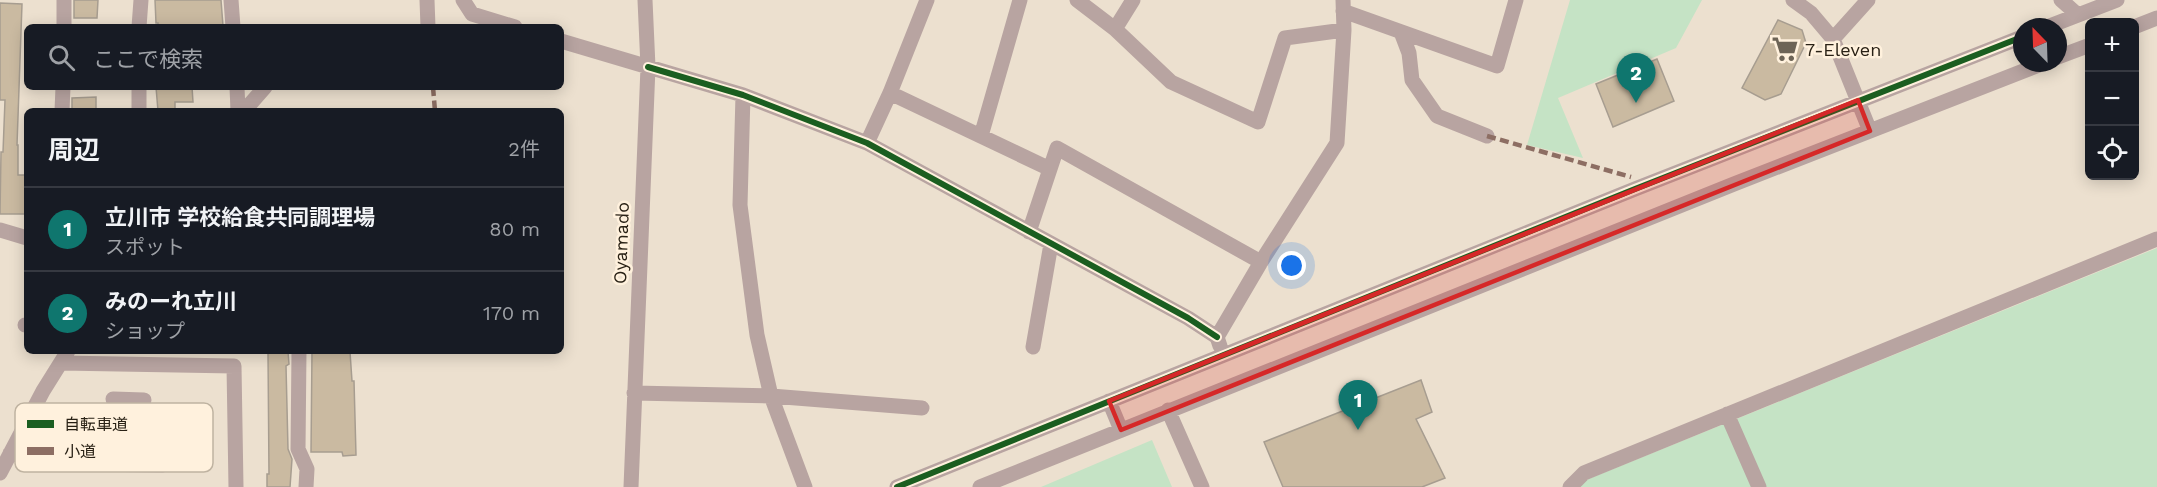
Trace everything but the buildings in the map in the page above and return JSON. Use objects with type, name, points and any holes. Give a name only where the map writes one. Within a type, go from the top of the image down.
[{"type":"street","points":[[64,0],[64,24]]},
{"type":"street","points":[[140,24],[141,0]]},
{"type":"street","points":[[231,0],[233,24]]},
{"type":"street","points":[[427,0],[428,24]]},
{"type":"street","points":[[463,0],[472,14],[505,24]]},
{"type":"street","name":"Oyamado","points":[[631,487],[648,67],[645,0]]},
{"type":"street","points":[[867,143],[890,93],[927,0]]},
{"type":"street","points":[[981,136],[1020,0]]},
{"type":"street","points":[[1077,0],[1115,29],[1171,82],[1258,122],[1285,38],[1344,30]]},
{"type":"street","points":[[1115,29],[1133,0]]},
{"type":"street","points":[[1216,338],[1261,262],[1337,143],[1344,30],[1343,5],[1401,32],[1497,66],[1516,0]]},
{"type":"street","points":[[1793,0],[1811,13],[1833,39],[1870,131]]},
{"type":"street","points":[[1833,39],[1868,0]]},
{"type":"street","points":[[2061,0],[2078,15]]},
{"type":"street","points":[[2067,19],[2117,0]]},
{"type":"street","points":[[2139,25],[2157,18]]},
{"type":"street","points":[[1401,32],[1409,53],[1412,80],[1437,116],[1487,136]]},
{"type":"street","points":[[897,487],[1858,100],[2013,40]]},
{"type":"street","points":[[564,42],[743,95],[867,143],[1188,318],[1216,338],[1224,356]]},
{"type":"street","points":[[2067,54],[2085,47]]},
{"type":"street","points":[[980,487],[1734,183],[2021,72]]},
{"type":"street","points":[[62,108],[63,90]]},
{"type":"street","points":[[139,90],[139,108]]},
{"type":"street","points":[[237,90],[238,108]]},
{"type":"street","points":[[247,108],[262,90]]},
{"type":"street","points":[[890,93],[1050,169]]},
{"type":"street","points":[[743,95],[740,205],[757,335],[771,396],[805,487]]},
{"type":"street","points":[[1029,232],[1058,148],[1261,262]]},
{"type":"street","points":[[0,230],[24,236]]},
{"type":"street","points":[[1570,487],[1584,472],[2157,239]]},
{"type":"street","points":[[1033,347],[1051,244]]},
{"type":"street","points":[[299,354],[298,449],[307,469],[306,487]]},
{"type":"street","points":[[37,403],[64,357],[234,366],[236,487]]},
{"type":"street","points":[[634,393],[771,396],[922,408]]},
{"type":"street","points":[[113,399],[137,400],[137,403]]},
{"type":"street","points":[[1110,401],[1121,429]]},
{"type":"street","points":[[1168,410],[1202,487]]},
{"type":"street","points":[[1727,414],[1759,487]]},
{"type":"street","points":[[0,473],[15,444]]},
{"type":"street","points":[[10,453],[15,454]]},
{"type":"highlighted area","points":[[1858,100],[1870,131],[1121,430],[1109,401]]},
{"type":"green space","points":[[1570,0],[1702,0],[1676,48],[1558,98],[1583,158],[1527,145]]},
{"type":"green space","points":[[2157,248],[2157,487],[1580,487],[1586,480]]},
{"type":"green space","points":[[1152,440],[1172,487],[1041,487]]},
{"type":"marked path","points":[[433,90],[435,108]]},
{"type":"marked path","points":[[1487,136],[1631,177]]},
{"type":"cycle path","points":[[897,487],[1635,189],[2013,41]]},
{"type":"cycle path","points":[[648,67],[743,95],[867,143],[1188,318],[1217,337]]},
{"type":"place","name":"7-Eleven","points":[[1785,49]]},
{"type":"place","name":"みのーれ立川","points":[[1636,103]]},
{"type":"place","name":"立川市 学校給食共同調理場","points":[[1358,430]]}]
